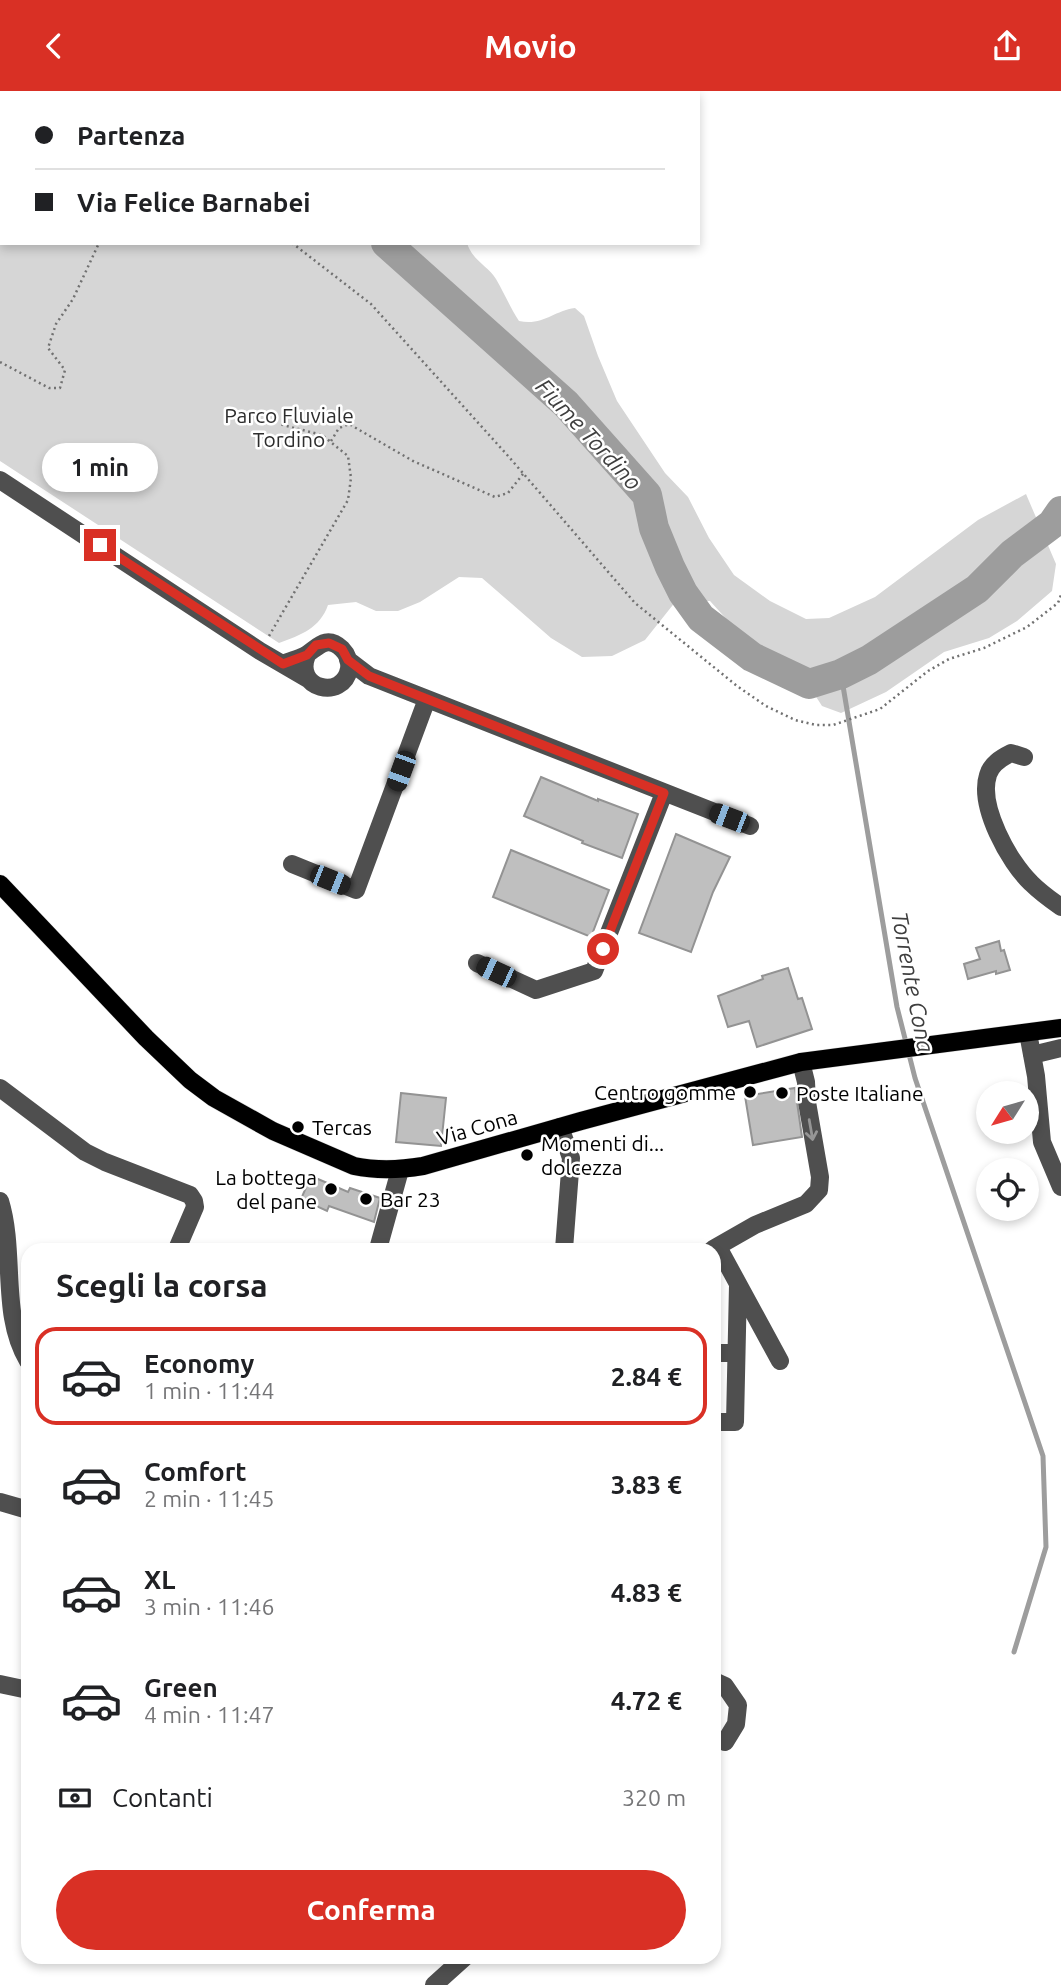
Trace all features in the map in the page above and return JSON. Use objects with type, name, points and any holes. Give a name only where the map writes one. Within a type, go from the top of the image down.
[{"type":"main road","name":"Via Cona","points":[[0,884],[146,1038],[202,1090],[273,1131],[367,1169],[400,1170],[423,1166],[808,1061],[1061,1028]]},
{"type":"street","points":[[0,480],[260,651],[320,687],[328,688],[341,683],[347,669],[342,649],[329,643],[316,645],[307,655],[283,664]]},
{"type":"street","points":[[307,655],[304,667],[308,679]]},
{"type":"street","points":[[347,669],[750,826]]},
{"type":"street","points":[[292,864],[356,890],[427,699]]},
{"type":"street","points":[[1024,757],[1011,753],[997,760],[988,774],[986,793],[994,824],[1007,853],[1030,882],[1061,907]]},
{"type":"street","points":[[477,963],[536,990],[594,971],[664,793]]},
{"type":"street","points":[[1028,1033],[1042,1142],[1061,1187]]},
{"type":"street","points":[[1032,1055],[1061,1048]]},
{"type":"street","points":[[721,1245],[755,1225],[806,1204],[819,1190],[820,1177],[808,1111],[808,1061]]},
{"type":"street","points":[[0,1089],[85,1152],[190,1195],[195,1207],[180,1243]]},
{"type":"street","points":[[560,1127],[571,1159],[564,1243]]},
{"type":"street","points":[[380,1243],[400,1170]]},
{"type":"street","points":[[0,1201],[5,1220],[11,1322],[21,1349]]},
{"type":"street","points":[[721,1256],[780,1361]]},
{"type":"street","points":[[721,1422],[734,1422],[738,1285]]},
{"type":"street","points":[[721,1353],[736,1353]]},
{"type":"street","points":[[0,1501],[21,1508]]},
{"type":"street","points":[[0,1684],[21,1688]]},
{"type":"street","points":[[721,1684],[738,1705],[736,1724],[725,1742]]},
{"type":"street","points":[[434,1985],[457,1964]]},
{"type":"path","points":[[0,362],[49,388],[60,388],[65,370],[48,348],[57,324],[74,299],[98,245]]},
{"type":"path","points":[[295,245],[371,305],[635,603],[737,686],[766,706],[795,720],[816,725],[833,725],[880,709],[928,671],[949,659],[984,648],[1027,627],[1058,603],[1061,595]]},
{"type":"path","points":[[260,651],[348,500],[351,478],[348,456],[322,435],[279,424]]},
{"type":"path","points":[[331,442],[339,428],[349,424],[413,461],[495,497],[508,493],[523,474]]},
{"type":"green space","name":"Parco Fluviale Tordino","points":[[0,245],[468,245],[496,279],[519,321],[541,320],[575,308],[584,316],[617,401],[665,473],[688,497],[709,538],[734,575],[770,601],[806,619],[829,618],[875,597],[978,520],[1026,494],[1056,564],[1052,591],[1017,621],[989,638],[944,652],[886,692],[841,713],[822,706],[795,664],[740,634],[710,601],[676,601],[645,640],[612,656],[582,657],[551,638],[482,578],[459,577],[420,602],[398,611],[376,611],[356,602],[328,605],[315,625],[302,634],[279,643],[0,461]]},
{"type":"building","points":[[541,777],[598,801],[638,814],[622,858],[524,816]]},
{"type":"building","points":[[676,834],[730,857],[713,892],[691,952],[639,933]]},
{"type":"building","points":[[511,850],[609,890],[591,937],[493,897]]},
{"type":"building","points":[[999,941],[1010,970],[968,979],[964,964],[980,959],[976,948]]},
{"type":"building","points":[[788,968],[812,1029],[757,1047],[749,1021],[728,1027],[718,996],[763,979],[762,976]]},
{"type":"building","points":[[795,1088],[802,1137],[753,1145],[745,1096]]},
{"type":"building","points":[[401,1093],[446,1098],[441,1146],[396,1142]]},
{"type":"building","points":[[311,1176],[348,1192],[350,1188],[380,1198],[374,1222],[329,1206],[327,1211],[301,1199]]},
{"type":"waterway","name":"Fiume Tordino","points":[[388,245],[566,404],[647,495],[654,528],[670,567],[683,593],[701,618],[752,657],[809,684],[841,674],[869,660],[977,589],[1012,554],[1052,524],[1061,511]]},
{"type":"waterway","name":"Torrente Cona","points":[[841,674],[897,1007],[915,1078],[1043,1456],[1046,1547],[1014,1652]]},
{"type":"place","name":"Centro gomme","points":[[750,1092]]},
{"type":"place","name":"Poste Italiane","points":[[782,1093]]},
{"type":"place","name":"Tercas","points":[[298,1127]]},
{"type":"place","name":"Momenti di... dolcezza","points":[[527,1155]]},
{"type":"place","name":"La bottega del pane","points":[[331,1189]]},
{"type":"place","name":"Bar 23","points":[[366,1199]]},
{"type":"route","points":[[100,545],[283,664],[307,655],[316,645],[336,645],[346,654],[348,660],[369,676],[664,793],[603,949]]}]
